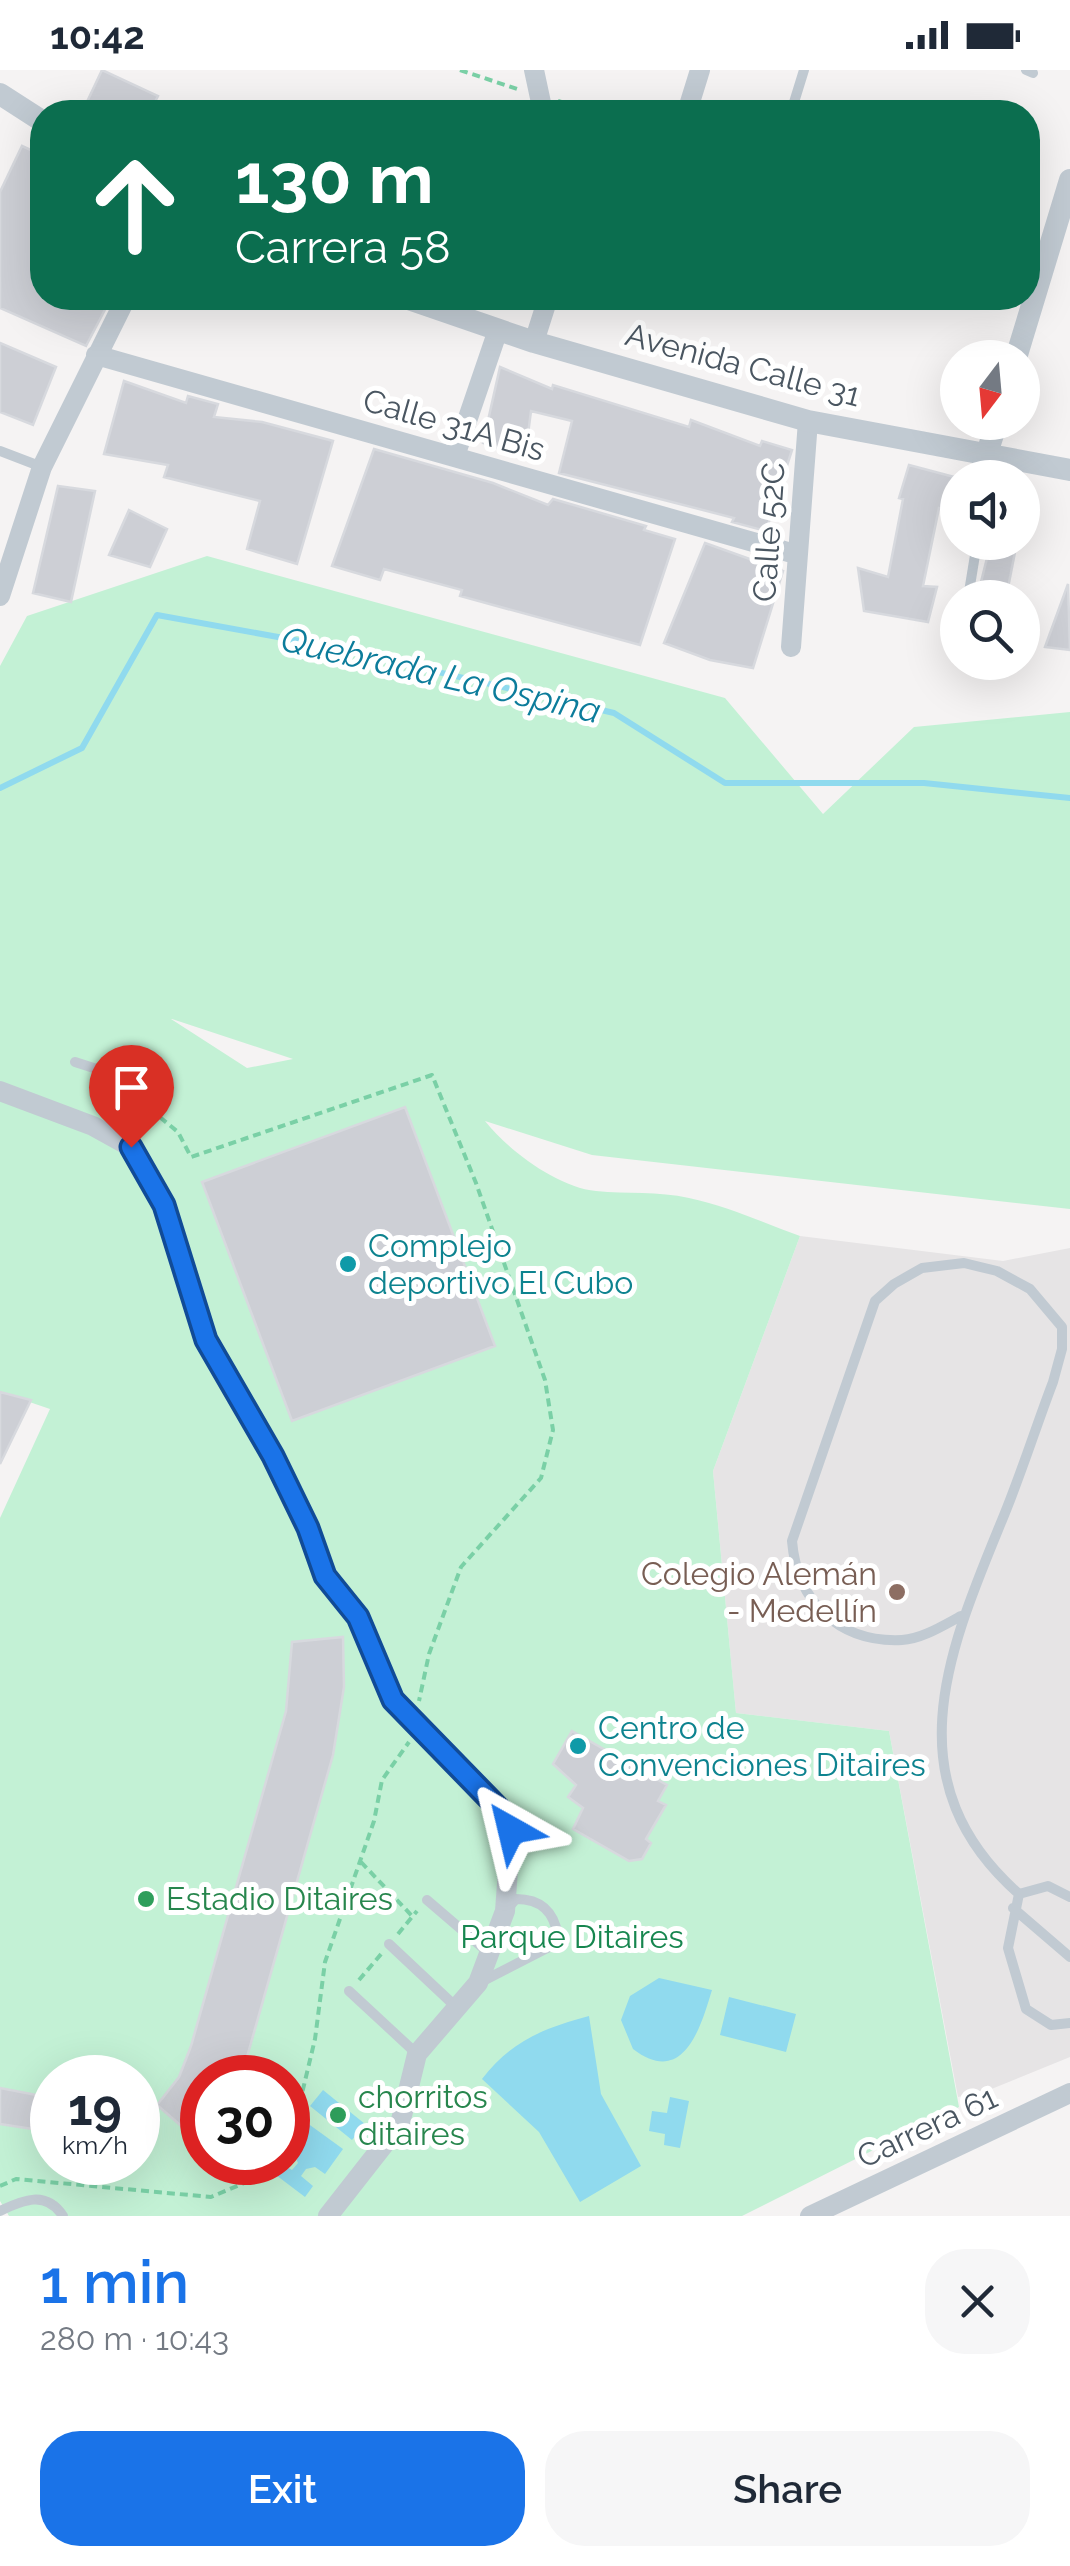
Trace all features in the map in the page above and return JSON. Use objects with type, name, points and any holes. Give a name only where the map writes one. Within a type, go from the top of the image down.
[{"type":"street","points":[[534,70],[540,100]]},
{"type":"street","points":[[691,100],[700,70]]},
{"type":"street","points":[[0,94],[30,113]]},
{"type":"street","points":[[1040,279],[1070,180]]},
{"type":"street","points":[[0,596],[42,467],[120,310]]},
{"type":"street","name":"Avenida Calle 31","points":[[440,310],[534,342],[808,422],[987,460]]},
{"type":"street","points":[[534,342],[544,310]]},
{"type":"street","points":[[1021,340],[1031,310]]},
{"type":"street","points":[[454,456],[498,330]]},
{"type":"street","name":"Calle 31A Bis","points":[[96,355],[795,554]]},
{"type":"street","name":"Calle 52C","points":[[791,647],[795,554],[808,422]]},
{"type":"street","name":"Avenida Calle 31","points":[[1040,467],[1070,470]]},
{"type":"street","points":[[0,1092],[93,1126],[131,1147],[164,1205],[206,1340],[308,1528],[325,1576],[358,1617],[393,1700],[505,1815],[511,1830],[505,1911],[478,1983],[417,2054],[400,2124],[328,2216]]},
{"type":"street","name":"Carrera 61","points":[[823,2214],[1070,2093]]},
{"type":"lane","points":[[794,100],[804,70]]},
{"type":"lane","points":[[0,451],[42,467]]},
{"type":"lane","points":[[75,1062],[128,1079],[136,1110],[131,1147]]},
{"type":"lane","points":[[961,1616],[904,1640],[834,1622],[807,1598],[794,1569],[792,1541],[875,1300],[922,1268],[964,1263],[997,1271],[1030,1289],[1062,1327],[1062,1349],[1002,1521],[961,1616],[946,1669],[939,1727],[952,1794],[971,1836],[995,1872],[1019,1894]]},
{"type":"lane","points":[[1019,1894],[1048,1886],[1070,1897]]},
{"type":"lane","points":[[1019,1894],[1013,1908],[1008,1948],[1026,2009],[1051,2025],[1070,2023]]},
{"type":"lane","points":[[427,1900],[490,1954]]},
{"type":"lane","points":[[478,1983],[552,1946],[558,1936],[554,1917],[544,1906],[516,1900],[505,1911]]},
{"type":"lane","points":[[1013,1908],[1070,1957]]},
{"type":"lane","points":[[389,1944],[455,2006]]},
{"type":"lane","points":[[350,1990],[417,2054]]},
{"type":"lane","points":[[0,2211],[38,2198],[53,2204],[63,2216]]},
{"type":"path","points":[[136,1110],[154,1109],[178,1132],[191,1157],[432,1076],[476,1183],[540,1365],[553,1430],[541,1478],[461,1567],[429,1654],[418,1699],[419,1728],[382,1780],[361,1862],[325,1962],[310,2060]]},
{"type":"path","points":[[361,1862],[412,1917]]},
{"type":"path","points":[[0,2186],[16,2178],[211,2197],[239,2185]]},
{"type":"shaded area","name":"Colegio Alemán - Medellín","points":[[800,1236],[1003,1261],[1070,1248],[1070,2057],[989,2090],[958,2097],[889,1731],[736,1713],[713,1471]]},
{"type":"green space","name":"Parque Ditaires","points":[[207,556],[725,698],[823,814],[914,727],[1070,712],[1070,1209],[592,1155],[485,1121],[520,1155],[550,1175],[581,1188],[689,1198],[800,1236],[713,1471],[736,1713],[889,1731],[959,2107],[742,2216],[9,2216],[0,2201],[0,1518],[50,1409],[0,1392],[0,666],[27,616]],"holes":[[[172,1019],[293,1059],[247,1068]]]},
{"type":"water","points":[[659,1978],[712,1990],[688,2048],[665,2061],[651,2059],[633,2049],[621,2020],[630,1996]]},
{"type":"water","points":[[729,1997],[796,2014],[786,2052],[720,2035]]},
{"type":"water","points":[[589,2016],[601,2094],[641,2166],[580,2202],[539,2132],[482,2079],[505,2055],[530,2038]]},
{"type":"water","name":"chorritos ditaires","points":[[323,2090],[365,2124],[352,2140],[310,2106]]},
{"type":"water","points":[[670,2097],[689,2101],[680,2148],[664,2145],[665,2134],[649,2131],[652,2111],[667,2113]]},
{"type":"water","points":[[310,2125],[343,2149],[325,2174],[310,2168]]},
{"type":"water","points":[[310,2184],[313,2186],[305,2197],[289,2185]]},
{"type":"building","points":[[102,70],[158,96],[156,100],[88,100]]},
{"type":"building","points":[[22,146],[30,150],[30,310],[105,310],[86,346],[0,308],[0,192]]},
{"type":"building","points":[[0,343],[56,367],[33,425],[0,412]]},
{"type":"building","points":[[500,367],[552,389],[553,385],[689,427],[691,420],[760,446],[762,441],[792,450],[766,531],[732,522],[734,518],[559,473],[572,421],[531,411],[525,457],[483,443]]},
{"type":"building","points":[[124,381],[186,403],[188,396],[218,404],[214,417],[262,422],[333,441],[297,564],[247,549],[260,501],[164,477],[168,465],[104,454]]},
{"type":"building","points":[[374,449],[493,483],[548,505],[553,499],[646,526],[644,530],[675,539],[640,645],[460,596],[462,590],[384,569],[380,580],[332,566]]},
{"type":"building","points":[[909,465],[940,473],[940,508],[923,586],[937,587],[928,622],[864,611],[858,568],[888,577],[903,499],[899,498]]},
{"type":"building","points":[[58,486],[95,491],[71,602],[33,593]]},
{"type":"building","points":[[129,510],[167,529],[150,567],[109,555]]},
{"type":"building","points":[[705,543],[783,571],[753,668],[710,660],[664,643]]},
{"type":"building","points":[[986,560],[1013,560],[1010,580],[982,580]]},
{"type":"building","points":[[1068,584],[1070,650],[1045,647]]},
{"type":"building","name":"Complejo deportivo El Cubo","points":[[405,1107],[495,1346],[292,1421],[202,1182]]},
{"type":"building","points":[[0,1392],[31,1400],[0,1464]]},
{"type":"building","points":[[343,1637],[344,1687],[333,1755],[248,2055],[188,2055],[286,1711],[292,1642]]},
{"type":"building","points":[[572,1731],[667,1785],[658,1801],[666,1805],[646,1839],[651,1843],[642,1859],[629,1861],[573,1829],[583,1808],[568,1797],[576,1785],[553,1764]]},
{"type":"building","points":[[179,2077],[180,2125],[160,2108],[160,2101]]},
{"type":"building","points":[[0,2088],[30,2094],[30,2129],[0,2124]]},
{"type":"waterway","name":"Quebrada La Ospina","points":[[0,788],[82,748],[157,615],[322,645],[614,713],[725,783],[924,783],[1070,798]]},
{"type":"place","name":"Complejo deportivo El Cubo","points":[[348,1264]]},
{"type":"place","name":"Colegio Alemán - Medellín","points":[[897,1592]]},
{"type":"place","name":"Centro de Convenciones Ditaires","points":[[578,1746]]},
{"type":"place","name":"Estadio Ditaires","points":[[146,1899]]},
{"type":"place","name":"chorritos ditaires","points":[[338,2115]]},
{"type":"route","points":[[131,1147],[164,1205],[206,1340],[273,1456],[308,1528],[325,1576],[358,1617],[393,1700],[505,1815],[511,1830]]}]
